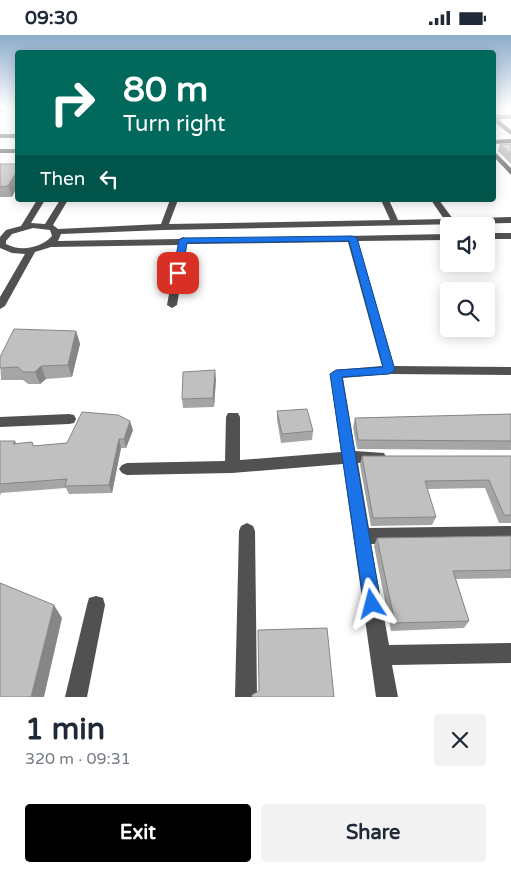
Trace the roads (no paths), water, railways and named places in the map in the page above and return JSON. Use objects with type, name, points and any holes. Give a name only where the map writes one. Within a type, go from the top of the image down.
[{"type":"street","points":[[496,142],[511,141]]},
{"type":"street","points":[[0,151],[15,151]]},
{"type":"street","points":[[496,152],[502,151]]},
{"type":"street","points":[[496,154],[508,166],[511,173]]},
{"type":"street","points":[[25,226],[40,202]]},
{"type":"street","points":[[49,244],[54,240],[52,229],[63,202]]},
{"type":"street","points":[[164,227],[173,202]]},
{"type":"street","points":[[386,202],[395,222]]},
{"type":"street","points":[[436,202],[447,217]]},
{"type":"street","points":[[495,220],[511,220]]},
{"type":"street","points":[[440,221],[52,229],[25,226],[5,232],[1,241],[2,249],[13,251],[32,250],[49,244],[183,240],[440,237]]},
{"type":"street","points":[[495,236],[511,236]]},
{"type":"street","points":[[352,238],[389,370]]},
{"type":"street","points":[[172,305],[183,240]]},
{"type":"street","points":[[0,306],[32,250]]},
{"type":"street","points":[[0,292],[21,269]]},
{"type":"street","points":[[387,697],[336,374],[389,370],[511,371]]},
{"type":"street","points":[[232,467],[233,417]]},
{"type":"street","points":[[0,422],[69,419]]},
{"type":"street","points":[[127,469],[232,467],[350,457],[398,457]]},
{"type":"street","points":[[246,697],[247,531]]},
{"type":"street","points":[[361,536],[511,534]]},
{"type":"street","points":[[76,697],[96,605]]},
{"type":"street","points":[[381,655],[511,653]]}]
